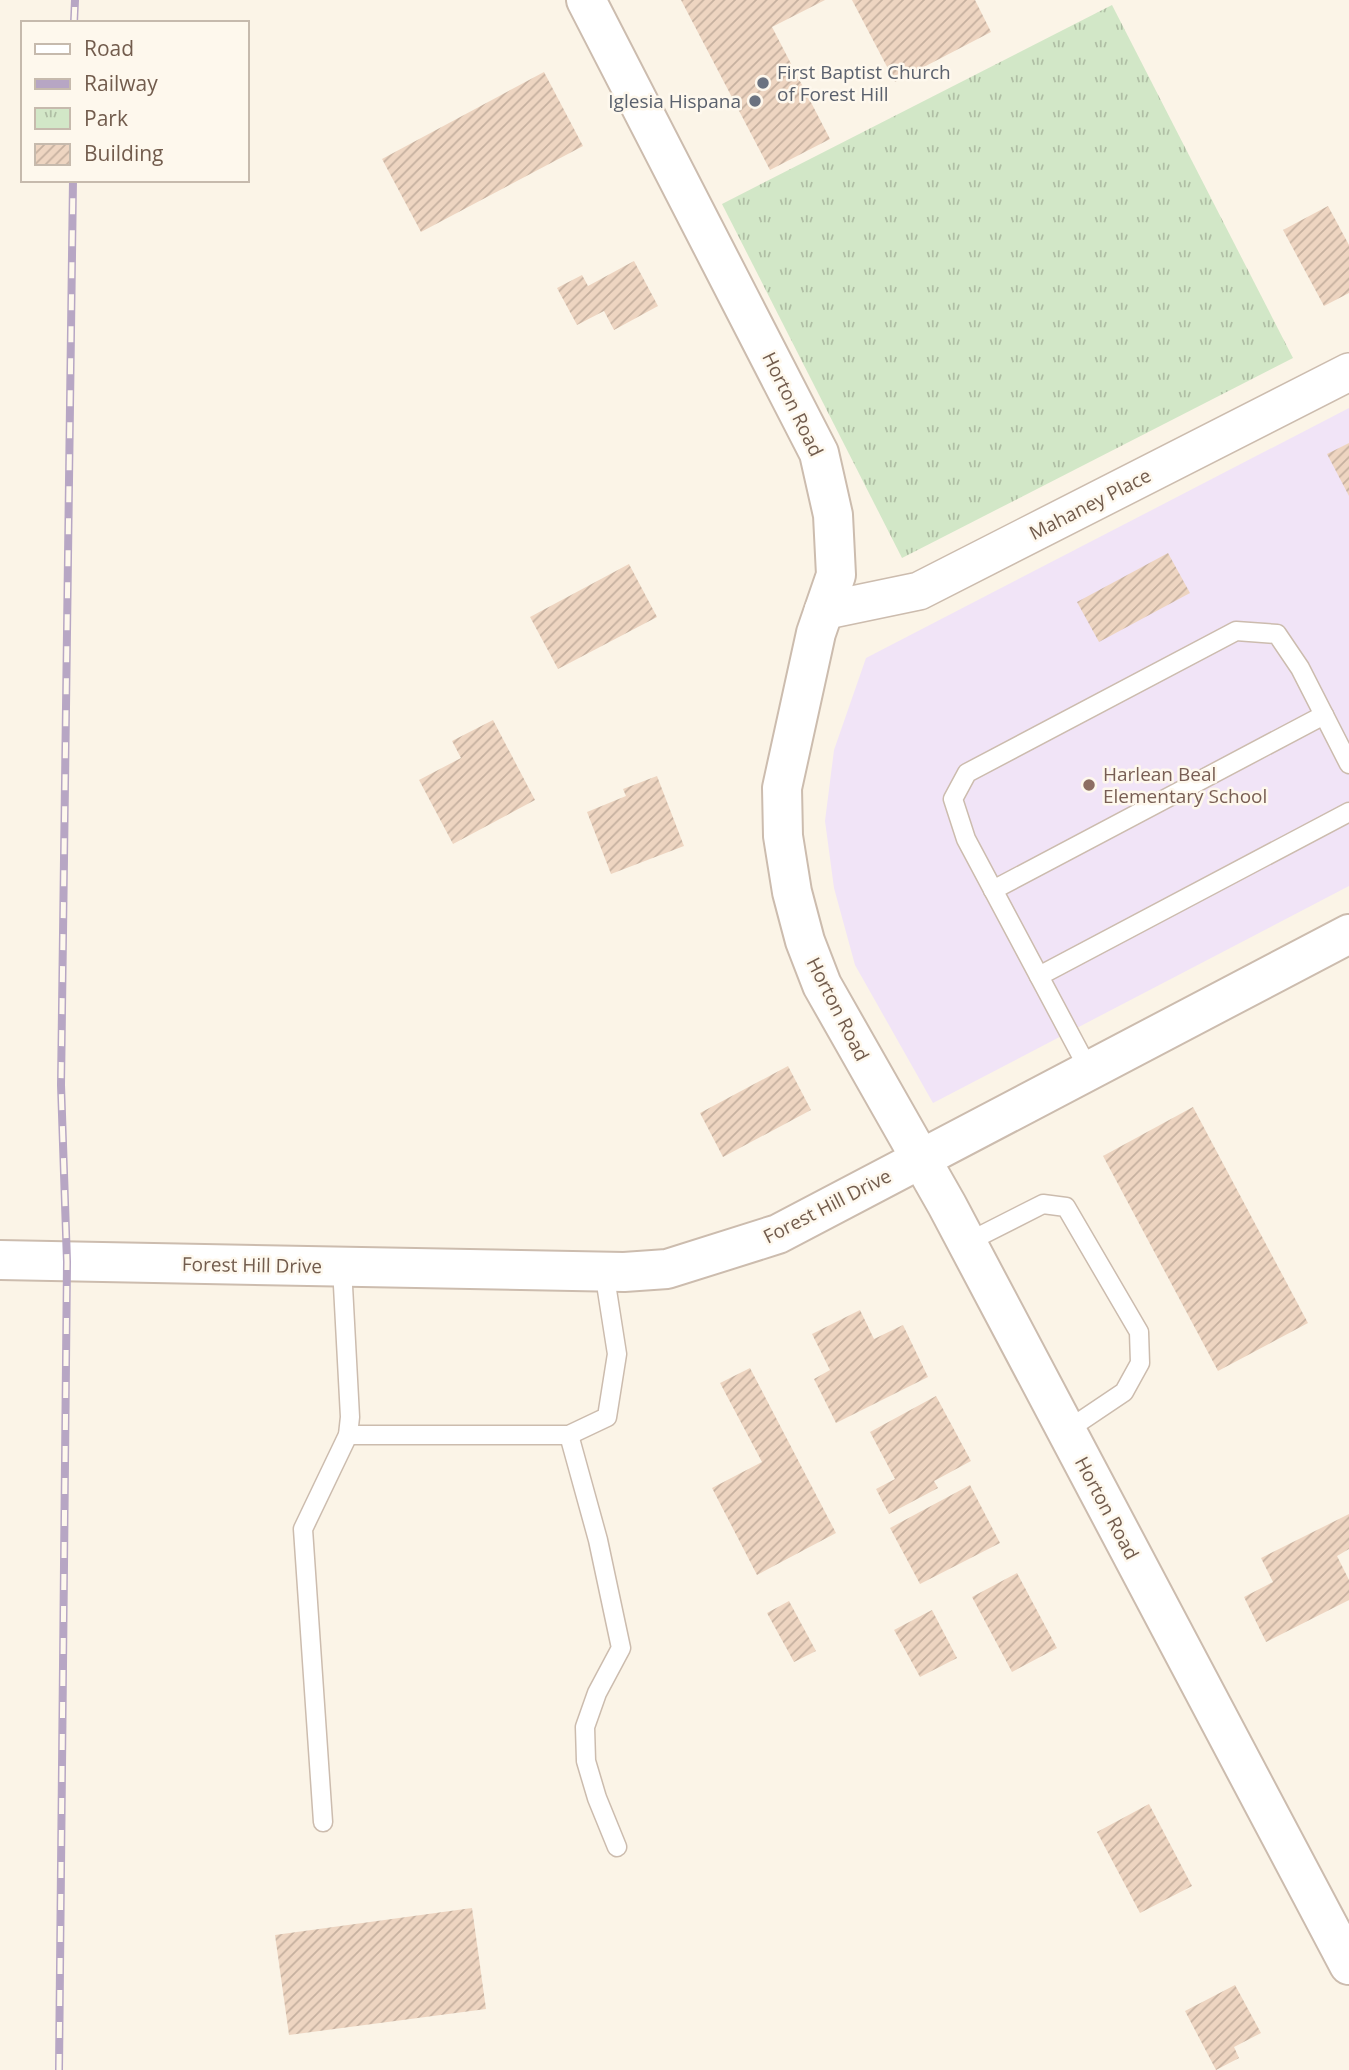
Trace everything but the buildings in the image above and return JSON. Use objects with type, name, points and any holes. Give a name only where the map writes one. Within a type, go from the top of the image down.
[{"type":"street","name":"Horton Road","points":[[586,0],[819,453],[833,515],[836,575],[823,611],[782,788],[783,836],[792,892],[805,941],[822,985],[966,1243],[1349,1965]]},
{"type":"street","name":"Mahaney Place","points":[[823,611],[919,591],[1349,372]]},
{"type":"street","name":"Forest Hill Drive","points":[[0,1260],[604,1271],[667,1269],[765,1238],[1349,934]]},
{"type":"lane","points":[[1089,1070],[966,839],[953,799],[967,773],[1236,631],[1277,634],[1349,764]]},
{"type":"lane","points":[[993,890],[1324,715]]},
{"type":"lane","points":[[1039,976],[1349,812]]},
{"type":"lane","points":[[966,1243],[1043,1203],[1066,1207],[1139,1332],[1140,1363],[1124,1392],[1066,1431]]},
{"type":"lane","points":[[323,1822],[303,1529],[348,1435],[350,1417],[342,1267]]},
{"type":"lane","points":[[348,1435],[569,1435],[607,1417],[617,1354],[604,1271]]},
{"type":"lane","points":[[569,1435],[598,1540],[621,1648],[597,1693],[585,1727],[586,1761],[617,1847]]},
{"type":"shaded area","name":"Harlean Beal Elementary School","points":[[1349,408],[1349,886],[933,1103],[855,965],[834,888],[825,821],[834,750],[866,658]]},
{"type":"green space","points":[[1112,5],[1293,358],[902,558],[722,204]]},
{"type":"railway","points":[[74,21],[75,0]]},
{"type":"railway","points":[[59,2070],[67,1262],[61,1085],[73,182]]},
{"type":"place","name":"First Baptist Church of Forest Hill","points":[[763,83]]},
{"type":"place","name":"Iglesia Hispana","points":[[755,101]]},
{"type":"place","name":"Harlean Beal Elementary School","points":[[1089,785]]}]
